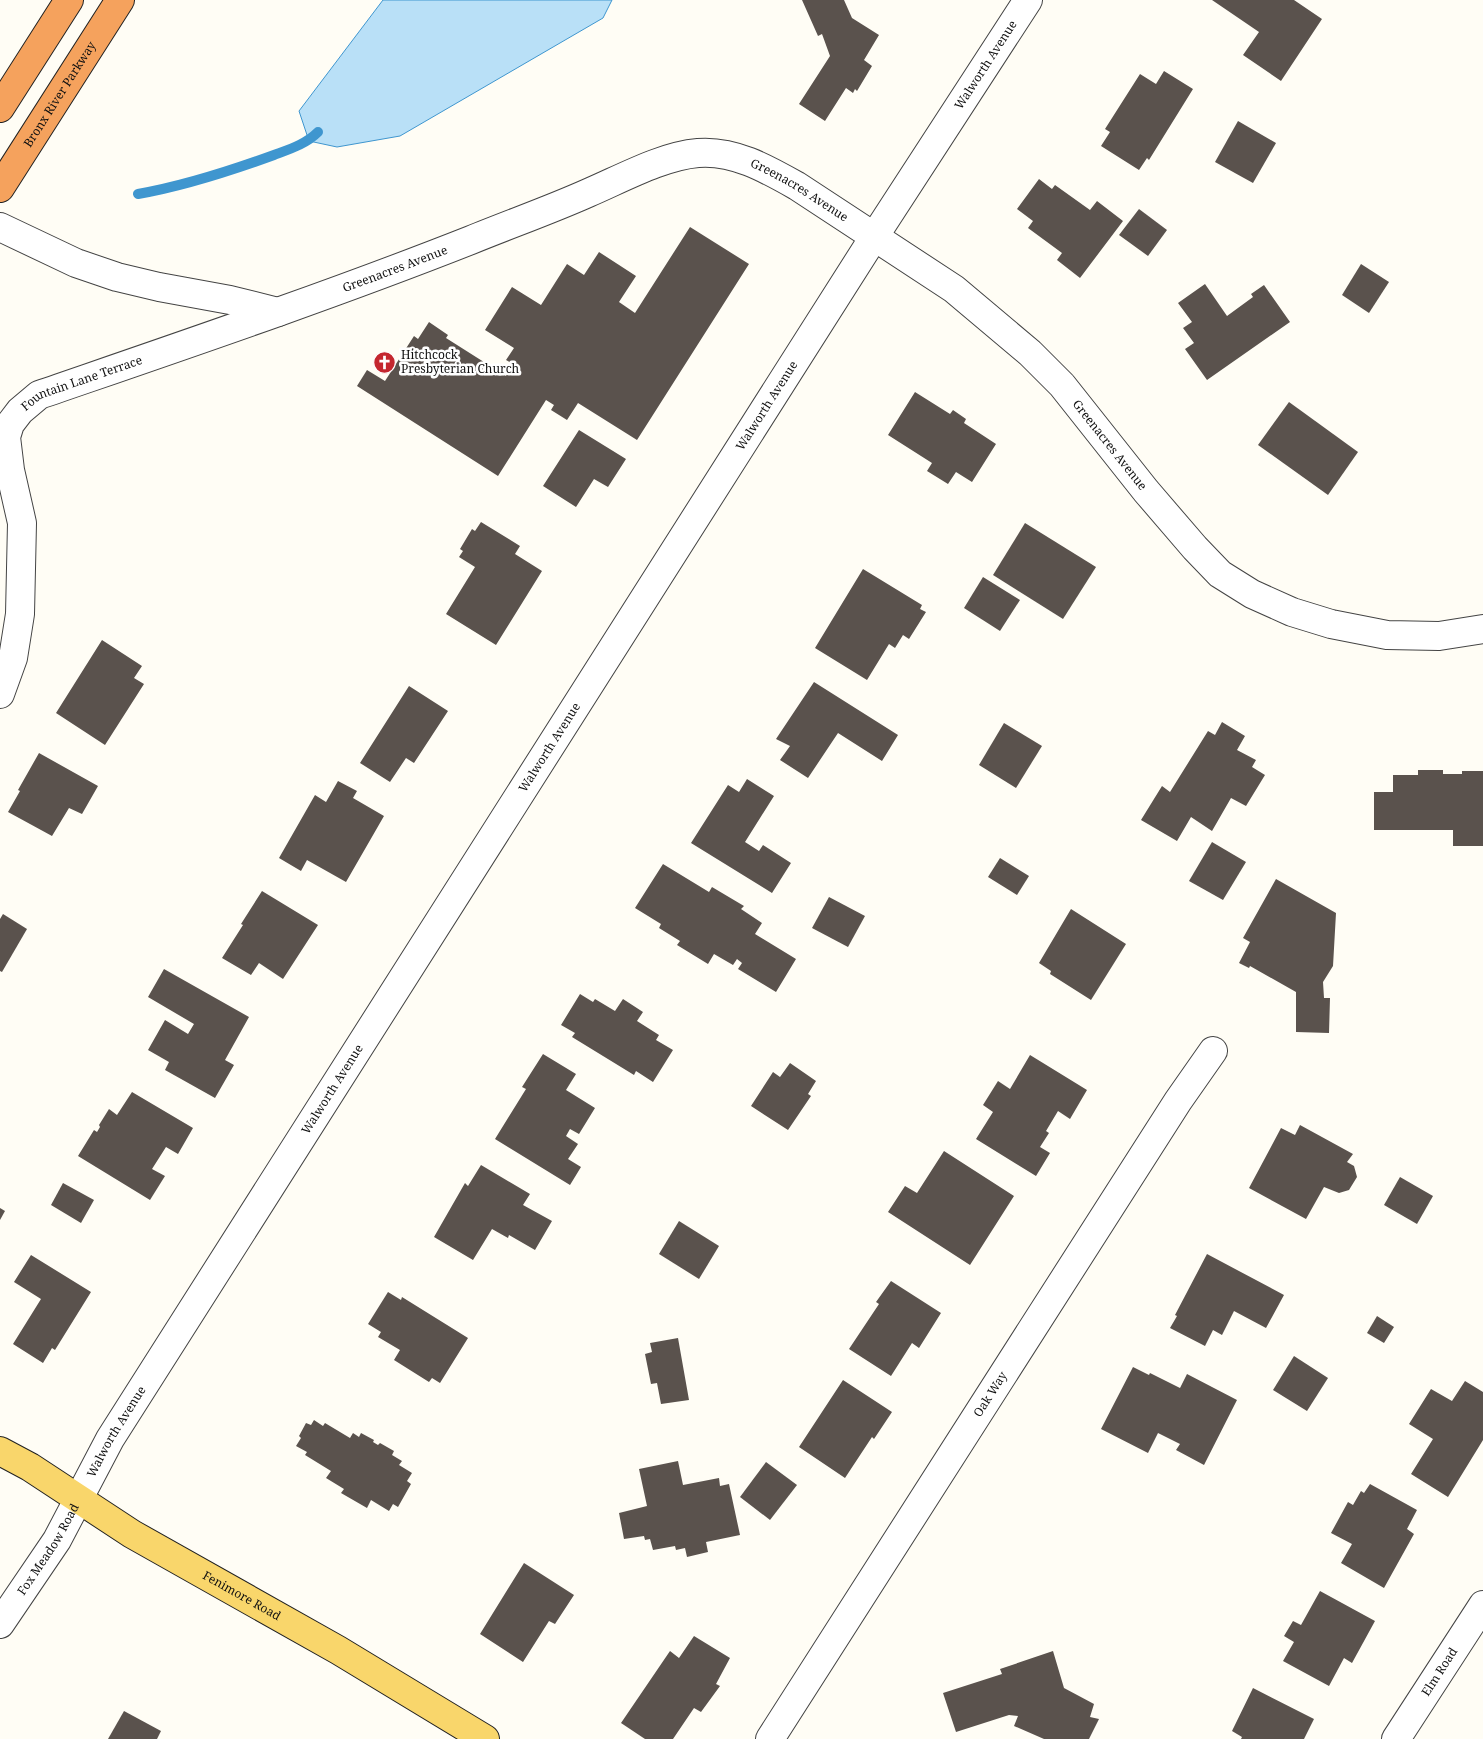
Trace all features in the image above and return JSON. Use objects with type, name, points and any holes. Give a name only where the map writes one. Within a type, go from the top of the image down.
[{"type":"highway","points":[[0,108],[69,0]]},
{"type":"highway","name":"Bronx River Parkway","points":[[0,188],[120,0]]},
{"type":"main road","name":"Fenimore Road","points":[[0,1451],[30,1467],[132,1534],[338,1650],[485,1739]]},
{"type":"street","name":"Walworth Avenue","points":[[79,1498],[115,1430],[874,237],[1028,0]]},
{"type":"street","name":"Greenacres Avenue","points":[[278,312],[413,263],[677,156],[715,152],[770,171],[797,186],[954,289],[1030,353],[1062,385],[1152,498],[1195,548],[1220,574],[1252,594],[1284,609],[1331,624],[1387,635],[1439,636],[1483,629]]},
{"type":"street","points":[[2,228],[76,263],[117,276],[159,287],[230,300],[278,312]]},
{"type":"street","name":"Fountain Lane Terrace","points":[[0,694],[12,658],[20,614],[22,523],[6,437],[10,424],[20,411],[39,395],[278,312]]},
{"type":"street","name":"Oak Way","points":[[770,1739],[1178,1101],[1213,1051]]},
{"type":"street","name":"Fox Meadow Road","points":[[0,1624],[57,1540],[79,1498]]},
{"type":"street","name":"Elm Road","points":[[1396,1739],[1483,1606]]},
{"type":"water","points":[[383,0],[612,0],[603,18],[400,136],[337,147],[309,141],[299,111]]},
{"type":"building","points":[[802,0],[844,0],[852,18],[879,35],[864,60],[872,66],[857,91],[855,89],[853,93],[846,88],[825,121],[799,104],[830,56],[822,34],[818,36]]},
{"type":"building","points":[[1212,0],[1294,0],[1322,19],[1281,81],[1243,55],[1259,32]]},
{"type":"building","points":[[1164,71],[1193,89],[1149,160],[1147,158],[1139,170],[1101,146],[1110,132],[1105,129],[1140,74],[1156,84]]},
{"type":"building","points":[[1238,121],[1276,143],[1253,183],[1215,162]]},
{"type":"building","points":[[1039,179],[1052,189],[1055,185],[1090,210],[1097,201],[1123,221],[1080,278],[1057,260],[1062,253],[1028,228],[1033,221],[1017,209]]},
{"type":"building","points":[[1139,209],[1167,230],[1148,256],[1119,235]]},
{"type":"building","points":[[690,227],[749,264],[637,440],[578,403],[567,420],[551,410],[554,405],[546,400],[498,476],[357,386],[367,370],[385,381],[414,336],[418,339],[429,322],[448,335],[446,338],[506,376],[513,364],[506,360],[514,348],[485,330],[512,287],[541,305],[567,264],[584,275],[599,252],[636,276],[619,302],[635,313]]},
{"type":"building","points":[[1361,264],[1389,282],[1369,313],[1342,295]]},
{"type":"building","points":[[1205,284],[1227,316],[1253,297],[1251,294],[1264,285],[1290,322],[1207,380],[1185,349],[1194,343],[1183,328],[1192,322],[1178,303]]},
{"type":"building","points":[[915,392],[950,414],[953,410],[966,419],[964,423],[996,444],[972,482],[956,472],[948,484],[927,471],[932,463],[888,435]]},
{"type":"building","points":[[1289,402],[1358,452],[1328,495],[1258,445]]},
{"type":"building","points":[[579,430],[626,459],[608,487],[594,479],[576,507],[543,486]]},
{"type":"building","points":[[481,522],[520,546],[515,554],[542,571],[496,645],[446,614],[475,567],[459,557],[463,551],[460,549],[472,529],[475,531]]},
{"type":"building","points":[[1025,523],[1096,567],[1063,619],[993,575]]},
{"type":"building","points":[[863,569],[922,605],[920,609],[926,612],[909,639],[903,635],[895,648],[889,644],[867,680],[815,648]]},
{"type":"building","points":[[983,577],[1020,600],[1000,631],[964,608]]},
{"type":"building","points":[[102,640],[142,666],[134,678],[144,684],[105,745],[56,713]]},
{"type":"building","points":[[814,682],[898,735],[882,761],[838,733],[808,778],[780,760],[790,746],[776,739]]},
{"type":"building","points":[[409,686],[448,711],[414,763],[406,758],[390,782],[360,763]]},
{"type":"building","points":[[1222,722],[1245,736],[1237,750],[1256,760],[1252,767],[1265,775],[1246,806],[1231,798],[1212,831],[1191,817],[1177,841],[1141,820],[1162,786],[1170,792],[1208,731],[1215,735]]},
{"type":"building","points":[[1004,723],[1042,746],[1016,788],[979,765]]},
{"type":"building","points":[[39,753],[98,786],[82,814],[69,808],[52,836],[8,812]]},
{"type":"building","points":[[1418,770],[1443,770],[1443,774],[1462,774],[1462,771],[1483,771],[1483,846],[1453,846],[1453,830],[1374,830],[1374,792],[1393,792],[1393,775],[1418,775]]},
{"type":"building","points":[[747,779],[774,796],[745,842],[759,851],[763,845],[791,863],[772,893],[691,843],[728,785],[739,792]]},
{"type":"building","points":[[338,781],[357,791],[353,798],[384,816],[346,882],[307,860],[301,871],[279,858],[315,795],[326,802]]},
{"type":"building","points":[[1212,842],[1246,862],[1223,900],[1189,881]]},
{"type":"building","points":[[1000,858],[1029,876],[1017,895],[988,877]]},
{"type":"building","points":[[663,864],[709,892],[712,887],[744,906],[741,909],[762,923],[755,934],[796,959],[776,992],[738,969],[742,963],[737,959],[733,965],[714,954],[708,964],[677,945],[680,941],[659,928],[661,924],[635,908]]},
{"type":"building","points":[[1276,879],[1336,913],[1333,966],[1323,982],[1324,998],[1330,998],[1329,1033],[1296,1032],[1296,992],[1250,966],[1249,968],[1239,963],[1250,942],[1243,938]]},
{"type":"building","points":[[262,891],[318,925],[283,979],[259,963],[251,975],[222,958]]},
{"type":"building","points":[[829,897],[865,916],[848,947],[812,928]]},
{"type":"building","points":[[1071,909],[1126,944],[1091,1000],[1050,974],[1051,971],[1039,963]]},
{"type":"building","points":[[3,914],[27,929],[2,972],[0,971],[0,919]]},
{"type":"building","points":[[164,969],[249,1017],[225,1060],[234,1065],[215,1098],[165,1070],[169,1062],[148,1050],[165,1020],[188,1034],[194,1024],[148,997]]},
{"type":"building","points":[[580,994],[593,1002],[595,999],[615,1011],[623,999],[643,1012],[637,1021],[659,1035],[656,1040],[673,1050],[653,1082],[636,1071],[634,1075],[572,1037],[575,1033],[561,1025]]},
{"type":"building","points":[[543,1054],[576,1074],[566,1090],[595,1108],[579,1134],[570,1129],[566,1136],[578,1144],[568,1159],[581,1167],[570,1185],[495,1139],[526,1089],[522,1087]]},
{"type":"building","points":[[1030,1055],[1087,1090],[1070,1119],[1058,1111],[1046,1131],[1049,1133],[1040,1147],[1050,1153],[1036,1176],[976,1139],[993,1112],[983,1105],[998,1081],[1010,1089]]},
{"type":"building","points":[[790,1063],[816,1081],[808,1094],[811,1096],[788,1130],[751,1106],[773,1072],[780,1077]]},
{"type":"building","points":[[132,1092],[193,1128],[178,1154],[166,1147],[152,1169],[165,1176],[150,1200],[78,1156],[94,1130],[97,1132],[109,1109],[117,1115]]},
{"type":"building","points":[[1300,1125],[1353,1154],[1347,1162],[1354,1166],[1357,1177],[1349,1190],[1339,1193],[1324,1187],[1306,1219],[1249,1188],[1281,1128],[1295,1135]]},
{"type":"building","points":[[944,1151],[1014,1196],[970,1265],[888,1212],[905,1186],[917,1193]]},
{"type":"building","points":[[481,1165],[530,1194],[523,1205],[552,1221],[535,1250],[509,1235],[508,1238],[492,1229],[473,1260],[434,1237],[465,1183],[468,1186]]},
{"type":"building","points":[[1400,1177],[1433,1196],[1417,1224],[1384,1205]]},
{"type":"building","points":[[63,1183],[94,1200],[81,1223],[51,1205]]},
{"type":"building","points":[[0,1208],[5,1211],[0,1220]]},
{"type":"building","points":[[679,1221],[719,1246],[699,1279],[659,1254]]},
{"type":"building","points":[[1207,1254],[1284,1295],[1266,1328],[1234,1311],[1222,1335],[1213,1330],[1205,1346],[1170,1328]]},
{"type":"building","points":[[31,1255],[91,1292],[55,1350],[52,1348],[43,1363],[13,1344],[41,1299],[14,1282]]},
{"type":"building","points":[[891,1281],[941,1313],[919,1348],[912,1343],[891,1376],[849,1349],[879,1304],[876,1302]]},
{"type":"building","points":[[388,1292],[401,1300],[402,1297],[468,1338],[440,1383],[432,1378],[429,1382],[394,1360],[400,1350],[378,1337],[381,1332],[368,1324]]},
{"type":"building","points":[[1377,1316],[1394,1327],[1384,1343],[1367,1333]]},
{"type":"building","points":[[678,1338],[689,1400],[661,1404],[657,1383],[651,1384],[645,1354],[652,1352],[650,1343]]},
{"type":"building","points":[[1294,1356],[1328,1378],[1307,1411],[1273,1390]]},
{"type":"building","points":[[1133,1367],[1180,1388],[1187,1374],[1237,1400],[1204,1465],[1176,1450],[1180,1444],[1158,1433],[1148,1453],[1101,1429]]},
{"type":"building","points":[[843,1380],[892,1412],[874,1439],[872,1437],[845,1478],[799,1447]]},
{"type":"building","points":[[1465,1381],[1483,1392],[1483,1440],[1448,1497],[1411,1474],[1433,1439],[1409,1424],[1431,1389],[1452,1401]]},
{"type":"building","points":[[314,1420],[323,1426],[325,1423],[350,1438],[353,1433],[359,1437],[361,1433],[374,1440],[373,1442],[378,1445],[380,1443],[394,1451],[392,1455],[402,1461],[399,1465],[412,1473],[407,1481],[411,1484],[398,1507],[393,1504],[389,1511],[371,1500],[367,1508],[341,1493],[344,1489],[326,1478],[331,1471],[305,1455],[307,1452],[296,1446],[306,1423],[311,1425]]},
{"type":"building","points":[[678,1461],[683,1485],[719,1478],[720,1486],[729,1484],[740,1535],[706,1542],[708,1552],[687,1557],[685,1548],[676,1550],[675,1546],[653,1550],[650,1539],[645,1540],[644,1536],[624,1539],[619,1513],[647,1506],[639,1469]]},
{"type":"building","points":[[766,1462],[797,1485],[770,1520],[740,1497]]},
{"type":"building","points":[[1370,1484],[1417,1510],[1407,1529],[1414,1534],[1384,1588],[1341,1563],[1352,1544],[1331,1533],[1348,1502],[1353,1505],[1361,1491],[1364,1493]]},
{"type":"building","points":[[524,1563],[574,1595],[555,1624],[549,1621],[523,1662],[480,1634]]},
{"type":"building","points":[[1320,1591],[1375,1621],[1352,1663],[1344,1658],[1329,1686],[1283,1661],[1294,1642],[1284,1636],[1293,1621],[1301,1625]]},
{"type":"building","points":[[694,1636],[730,1658],[716,1684],[720,1686],[701,1712],[694,1708],[673,1739],[645,1739],[621,1723],[670,1651],[679,1658]]},
{"type":"building","points":[[1053,1651],[1064,1688],[1094,1704],[1090,1717],[1099,1719],[1089,1739],[1044,1739],[1014,1726],[1018,1716],[1009,1715],[956,1732],[943,1693],[1002,1674],[1000,1669]]},
{"type":"building","points":[[1253,1688],[1314,1719],[1304,1739],[1241,1739],[1242,1737],[1232,1731]]},
{"type":"building","points":[[124,1711],[161,1731],[157,1739],[108,1739]]},
{"type":"waterway","points":[[138,194],[190,182],[241,167],[298,146],[318,132]]},
{"type":"place","name":"Hitchcock Presbyterian Church","points":[[385,362]]}]
